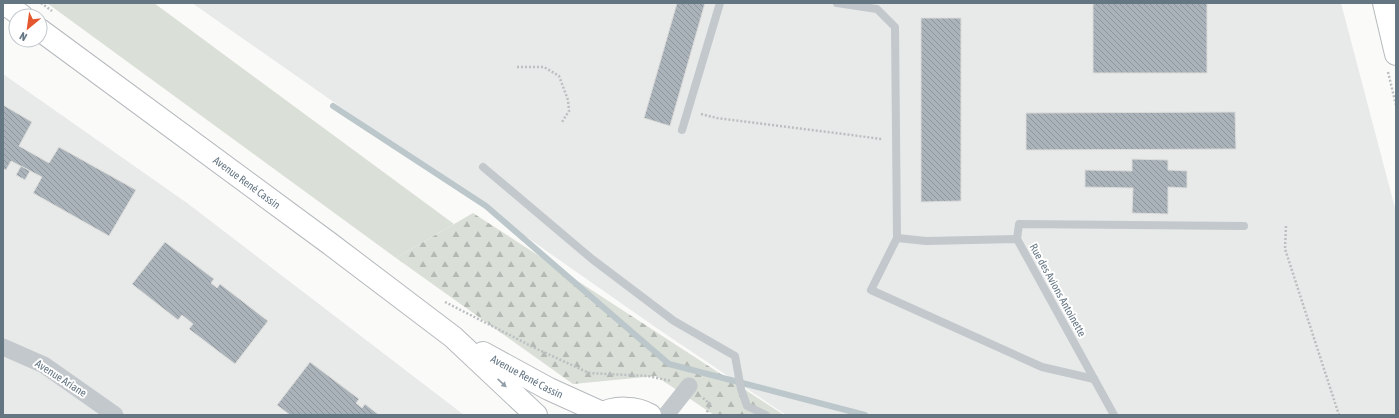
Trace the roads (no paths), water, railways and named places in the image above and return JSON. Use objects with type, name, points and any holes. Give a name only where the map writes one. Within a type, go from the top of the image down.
[{"type":"main road","points":[[1384,3],[1396,54]]},
{"type":"main road","name":"Avenue René Cassin","points":[[48,36],[454,337],[536,415]]},
{"type":"main road","name":"Avenue René Cassin","points":[[454,337],[549,389],[601,414]]},
{"type":"main road","points":[[601,414],[617,409],[632,409],[650,415]]},
{"type":"street","name":"Avenue Ariane","points":[[3,346],[44,365],[115,415]]},
{"type":"street","points":[[666,415],[689,386]]},
{"type":"lane","points":[[682,130],[720,3]]},
{"type":"lane","points":[[837,3],[877,9],[896,27],[897,238],[871,290],[1042,367],[1094,379]]},
{"type":"lane","points":[[483,167],[592,259],[655,307],[674,321],[735,356],[741,389],[747,406],[766,415]]},
{"type":"lane","points":[[1017,239],[1019,224],[1244,226]]},
{"type":"lane","name":"Rue des Avions Antoinette","points":[[897,238],[926,241],[1017,239],[1114,415]]},
{"type":"waterway","points":[[333,106],[486,206],[669,364],[865,415]]}]
